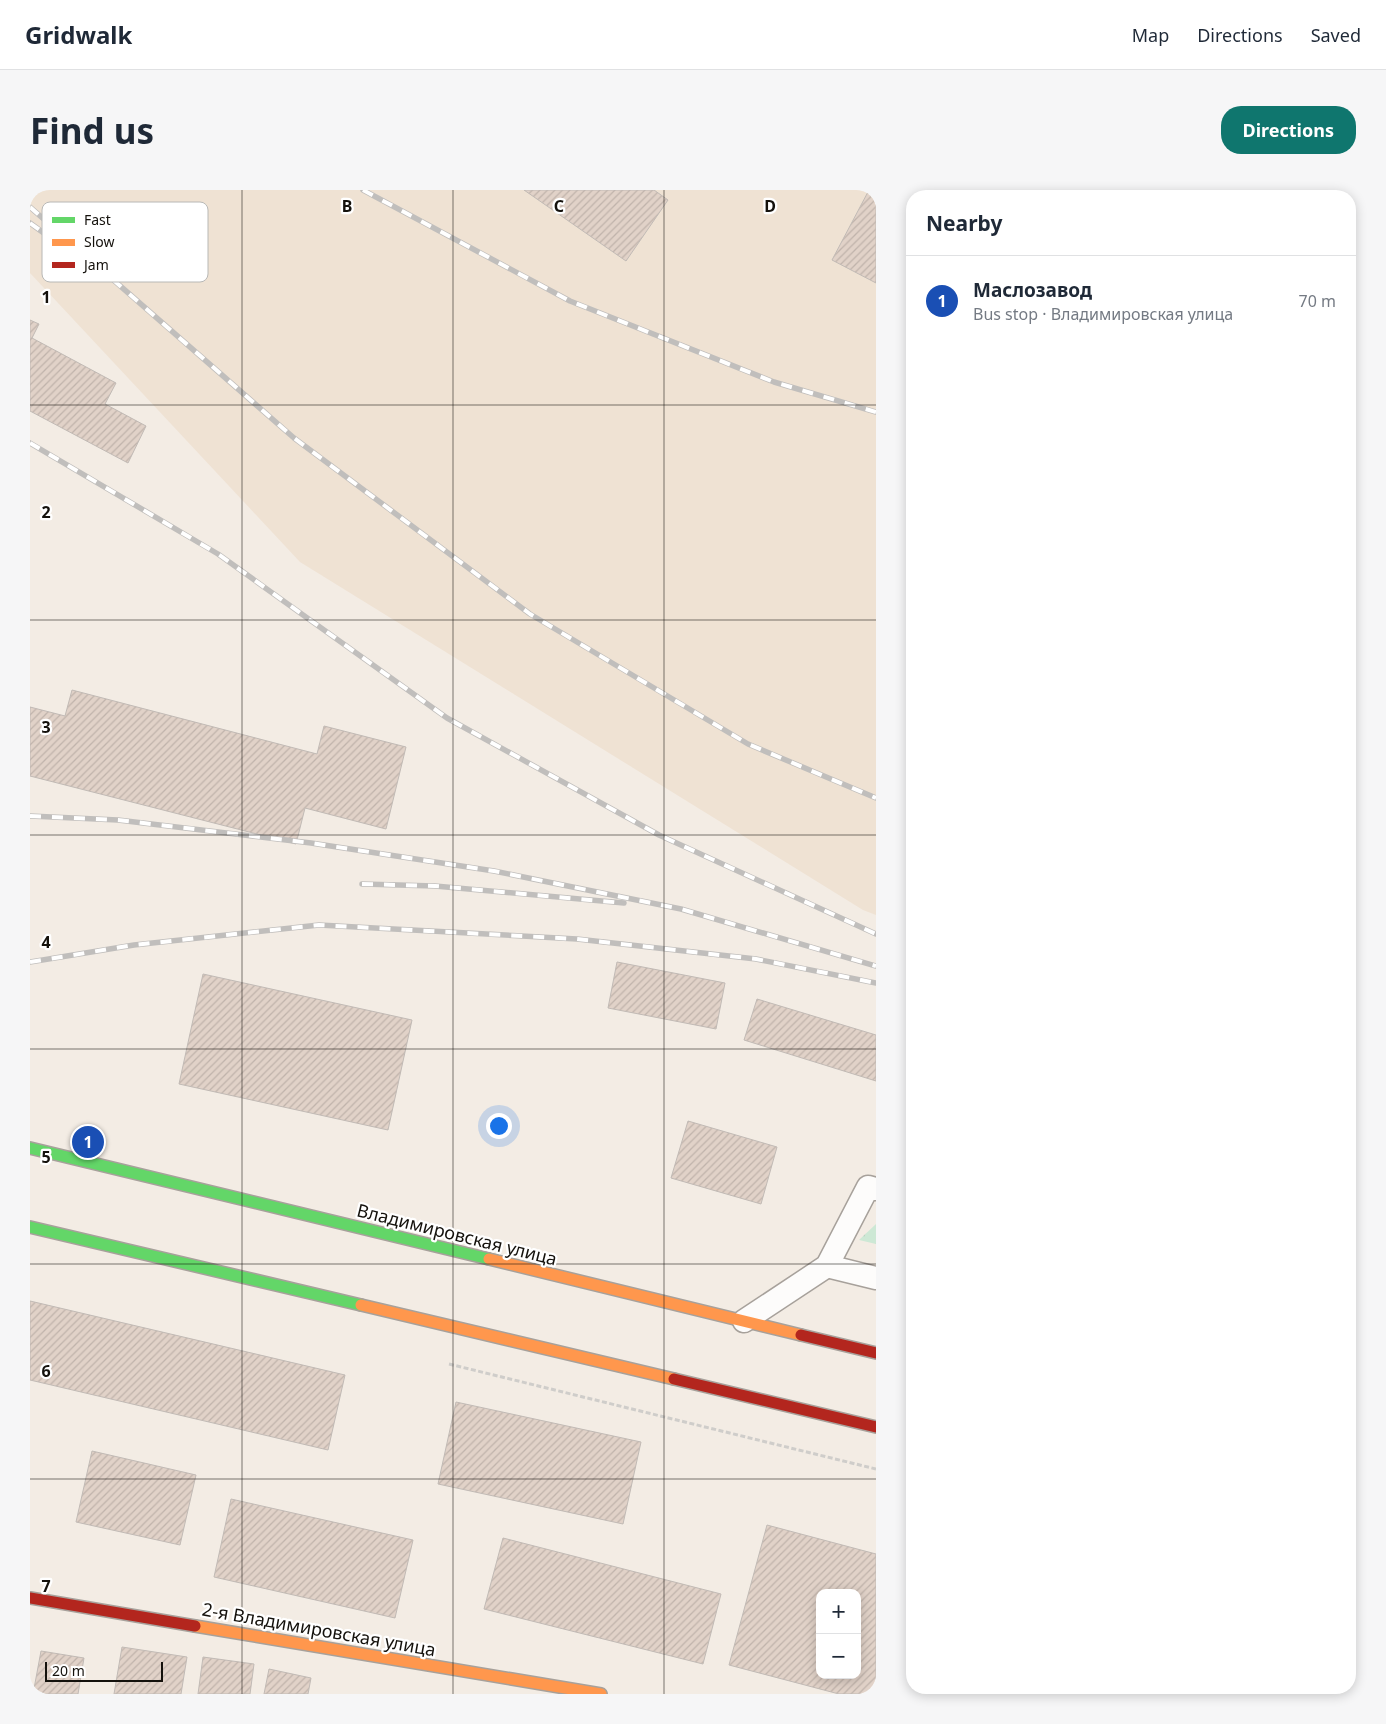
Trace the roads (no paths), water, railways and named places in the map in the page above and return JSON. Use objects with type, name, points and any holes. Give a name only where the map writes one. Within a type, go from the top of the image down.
[{"type":"main road","name":"Владимировская улица","points":[[30,1148],[876,1353]]},
{"type":"main road","points":[[30,1227],[876,1427]]},
{"type":"main road","name":"2-я Владимировская улица","points":[[30,1598],[601,1694]]},
{"type":"lane","points":[[744,1321],[827,1266],[868,1187],[876,1189]]},
{"type":"lane","points":[[827,1266],[876,1278]]},
{"type":"railway","points":[[363,190],[570,301],[774,382],[876,412]]},
{"type":"railway","points":[[30,207],[42,218]]},
{"type":"railway","points":[[30,223],[42,232]]},
{"type":"railway","points":[[116,282],[294,438],[530,614],[748,744],[876,798]]},
{"type":"railway","points":[[30,443],[218,554],[447,718],[659,835],[876,934]]},
{"type":"railway","points":[[30,816],[118,820],[311,843],[494,871],[681,909],[876,966]]},
{"type":"railway","points":[[362,884],[435,886],[624,903]]},
{"type":"railway","points":[[30,962],[134,945],[319,925],[577,939],[756,959],[876,983]]},
{"type":"place","name":"Маслозавод","points":[[88,1142]]}]
